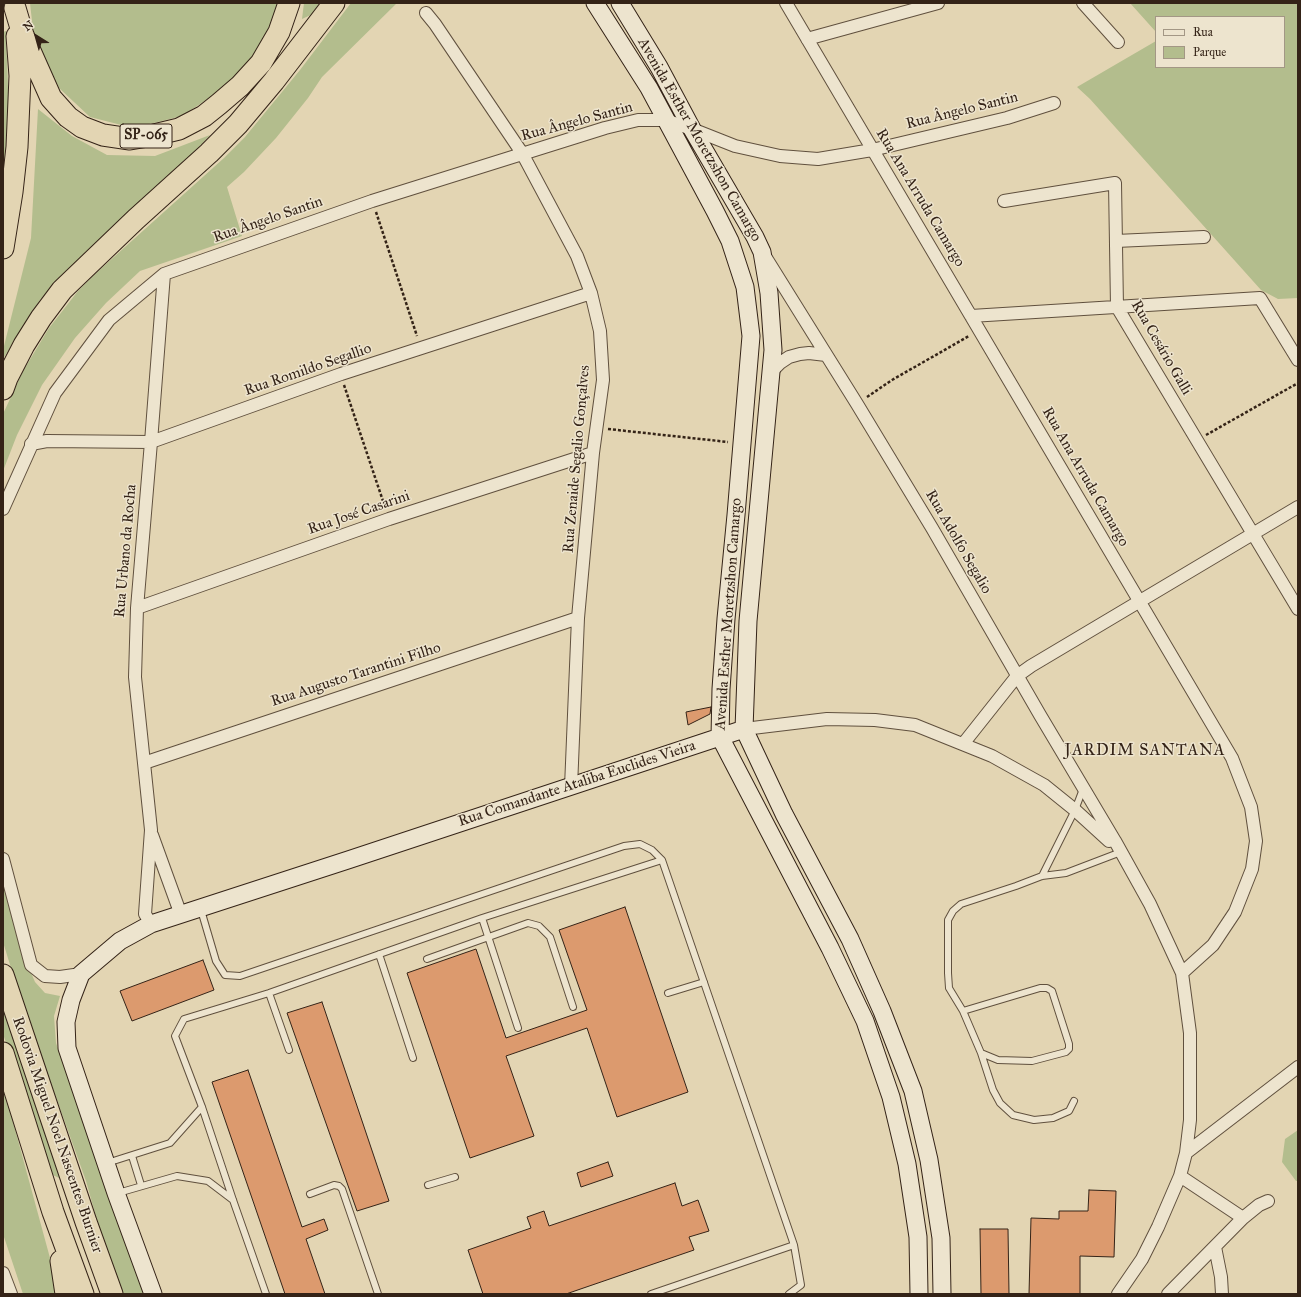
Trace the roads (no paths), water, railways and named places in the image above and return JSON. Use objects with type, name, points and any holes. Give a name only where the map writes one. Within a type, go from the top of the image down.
[{"type":"highway","name":"SP-065","points":[[14,5],[23,35],[51,98],[68,116],[82,127],[103,135],[130,139],[179,129],[204,116],[219,104],[240,86],[262,63],[279,32],[289,3]]},
{"type":"highway","points":[[3,389],[24,345],[41,318],[62,290],[136,219],[208,154],[238,124],[274,81],[334,3]]},
{"type":"highway","points":[[3,248],[12,192],[17,147],[20,76],[14,5]]},
{"type":"highway","name":"Rodovia Miguel Noel Nascentes Burnier","points":[[3,975],[86,1222],[112,1294]]},
{"type":"highway","name":"Rodovia Miguel Noel Nascentes Burnier","points":[[3,1053],[54,1212],[83,1294]]},
{"type":"highway","points":[[54,1212],[66,1294]]},
{"type":"street","name":"Avenida Esther Moretzshon Camargo","points":[[595,3],[649,88],[715,211],[730,241],[746,287],[751,336],[743,443],[726,619],[721,689],[720,737],[830,948],[865,1022],[891,1097],[907,1164],[918,1237],[919,1294]]},
{"type":"street","name":"Avenida Esther Moretzshon Camargo","points":[[620,3],[659,67],[692,129],[755,237],[762,252],[769,292],[772,324],[772,371],[748,621],[744,729],[784,814],[850,939],[882,1011],[913,1091],[930,1160],[941,1238],[942,1294]]},
{"type":"street","name":"Rua Ana Arruda Camargo","points":[[786,3],[1232,758],[1251,807],[1256,841],[1252,870],[1236,912],[1212,945],[1182,973]]},
{"type":"street","points":[[807,39],[938,3]]},
{"type":"street","points":[[1083,3],[1118,42]]},
{"type":"street","name":"Rua Zenaide Segalio Gonçalves","points":[[426,13],[435,24],[522,153],[577,256],[591,293],[600,331],[603,380],[593,453],[578,618],[571,787]]},
{"type":"street","name":"Rua Ângelo Santin","points":[[164,274],[372,201],[522,153],[605,128],[638,120],[665,120],[735,146],[780,156],[818,159],[872,150],[1007,118],[1054,103]]},
{"type":"street","name":"Rua Cesário Galli","points":[[1004,201],[1115,183],[1117,307],[1298,609]]},
{"type":"street","points":[[1116,241],[1204,237]]},
{"type":"street","name":"Rua Adolfo Segalio","points":[[762,252],[932,528],[1121,852],[1150,904],[1182,973],[1190,1033],[1190,1120],[1186,1154],[1180,1176],[1158,1227],[1142,1259],[1118,1294]]},
{"type":"street","points":[[3,509],[55,392],[109,320],[164,274]]},
{"type":"street","name":"Rua Urbano da Rocha","points":[[151,924],[146,914],[151,830],[135,677],[137,608],[164,274]]},
{"type":"street","name":"Rua Romildo Segallio","points":[[31,444],[47,441],[151,442],[341,374],[591,293]]},
{"type":"street","points":[[972,316],[1260,298],[1298,360]]},
{"type":"street","points":[[772,371],[789,357],[800,354],[814,353],[826,355]]},
{"type":"street","name":"Rua José Casarini","points":[[137,608],[389,519],[593,453]]},
{"type":"street","points":[[963,744],[1017,676],[1031,666],[1298,507]]},
{"type":"street","name":"Rua Augusto Tarantini Filho","points":[[144,763],[578,618]]},
{"type":"street","name":"Rua Comandante Ataliba Euclides Vieira","points":[[81,974],[120,941],[151,924],[744,729],[827,719],[875,720],[915,725],[992,756],[1044,785],[1075,810],[1121,852]]},
{"type":"street","name":"Rua Urbano da Rocha","points":[[151,830],[181,915]]},
{"type":"street","points":[[3,859],[31,965],[45,976],[60,977],[81,974],[71,1000],[66,1022],[67,1048],[116,1193],[153,1294]]},
{"type":"street","points":[[1186,1154],[1298,1068]]},
{"type":"street","points":[[1180,1176],[1243,1218]]},
{"type":"street","points":[[1168,1294],[1243,1218],[1264,1203]]},
{"type":"street","points":[[1215,1247],[1221,1277],[1222,1294]]},
{"type":"street","points":[[3,1272],[11,1294]]},
{"type":"lane","points":[[1042,876],[1075,810],[1083,788]]},
{"type":"lane","points":[[200,909],[216,961],[225,975],[240,976],[624,846],[640,844],[652,850],[662,860],[794,1245],[801,1285],[789,1294]]},
{"type":"lane","points":[[1074,1101],[1069,1111],[1053,1118],[1034,1120],[1013,1115],[1000,1103],[993,1090],[981,1053],[963,1011],[949,988],[948,920],[953,911],[961,904],[1042,876],[1066,873],[1121,852]]},
{"type":"lane","points":[[266,1294],[202,1107],[175,1036],[184,1019],[270,993],[482,918],[662,860]]},
{"type":"lane","points":[[482,918],[518,1028]]},
{"type":"lane","points":[[427,958],[528,923],[539,926],[550,937],[573,1007]]},
{"type":"lane","points":[[380,954],[413,1058]]},
{"type":"lane","points":[[668,994],[704,982]]},
{"type":"lane","points":[[963,1011],[1040,988],[1047,988],[1052,991],[1069,1044],[1069,1049],[1066,1052],[1032,1061],[998,1060],[981,1053]]},
{"type":"lane","points":[[270,993],[289,1050]]},
{"type":"lane","points":[[106,1164],[170,1142],[202,1107]]},
{"type":"lane","points":[[132,1156],[141,1185]]},
{"type":"lane","points":[[116,1193],[177,1176],[208,1181],[233,1200]]},
{"type":"lane","points":[[428,1184],[455,1177]]},
{"type":"lane","points":[[310,1194],[334,1185],[339,1186],[342,1189],[378,1294]]},
{"type":"lane","points":[[651,1294],[794,1245]]},
{"type":"district","name":"JARDIM SANTANA","points":[[1145,751]]}]
